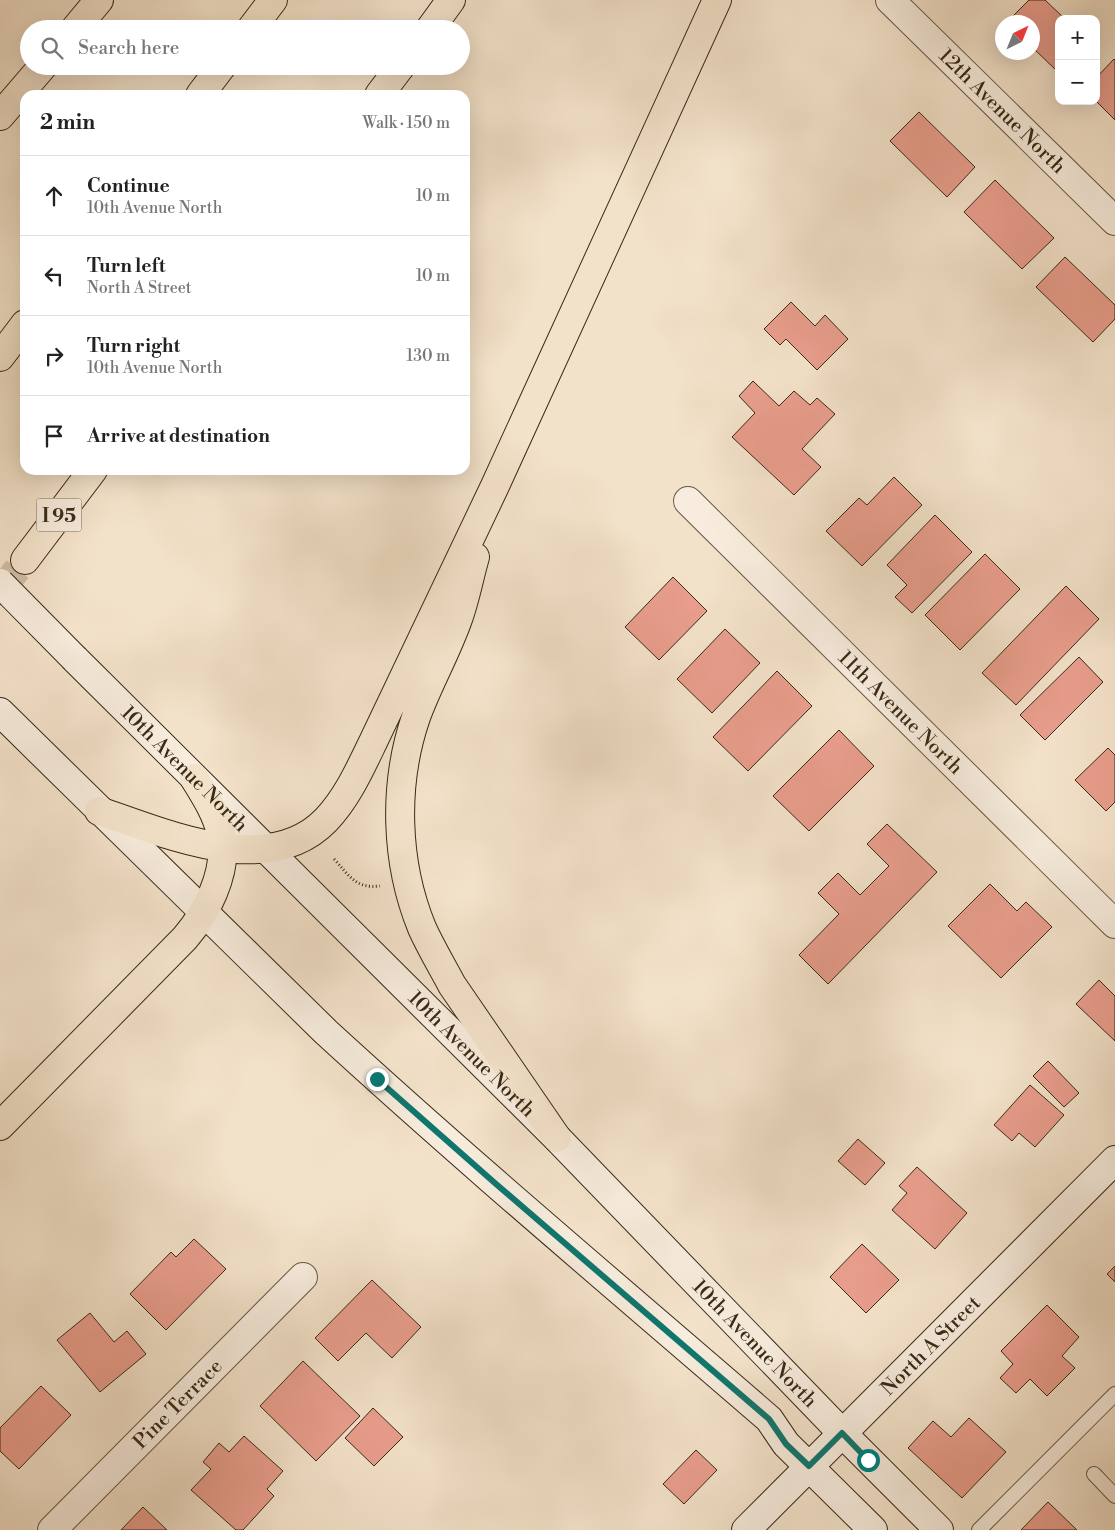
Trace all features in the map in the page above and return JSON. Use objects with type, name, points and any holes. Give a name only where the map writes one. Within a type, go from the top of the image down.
[{"type":"highway","points":[[82,20],[99,0]]},
{"type":"highway","points":[[258,20],[273,0]]},
{"type":"highway","points":[[437,20],[452,0]]},
{"type":"highway","points":[[99,811],[192,842],[223,847],[267,850],[295,840],[312,831],[335,809],[373,742],[494,488],[716,0]]},
{"type":"highway","points":[[22,90],[35,75]]},
{"type":"highway","points":[[204,90],[215,75]]},
{"type":"highway","points":[[383,90],[394,75]]},
{"type":"highway","points":[[0,116],[20,93]]},
{"type":"highway","points":[[0,357],[20,331]]},
{"type":"highway","name":"I 95","points":[[25,560],[89,475]]},
{"type":"highway","points":[[494,488],[458,619],[422,702],[410,739],[401,791],[402,848],[408,882],[417,913],[440,964],[452,985],[558,1138]]},
{"type":"highway","points":[[0,1126],[184,938],[204,913],[222,870],[223,847],[213,811],[194,778]]},
{"type":"main road","name":"12th Avenue North","points":[[890,0],[1115,221]]},
{"type":"main road","name":"11th Avenue North","points":[[688,501],[1115,924]]},
{"type":"main road","name":"10th Avenue North","points":[[0,583],[75,660],[558,1138],[938,1530]]},
{"type":"main road","points":[[0,712],[326,1032],[412,1110],[769,1419],[786,1444],[873,1530]]},
{"type":"main road","name":"North A Street","points":[[746,1530],[1115,1160]]},
{"type":"main road","name":"Pine Terrace","points":[[52,1530],[303,1277]]},
{"type":"lane","points":[[979,1530],[1115,1394]]},
{"type":"lane","points":[[1094,1474],[1115,1496]]},
{"type":"path","points":[[334,859],[360,884],[367,887],[386,885]]},
{"type":"building","points":[[1029,0],[1045,0],[1061,15],[1055,15],[1055,69],[1040,55],[1040,15],[1014,15]]},
{"type":"building","points":[[1115,60],[1115,120],[1100,105],[1100,74]]},
{"type":"building","points":[[919,112],[975,167],[947,197],[890,141]]},
{"type":"building","points":[[995,180],[1054,238],[1022,269],[964,212]]},
{"type":"building","points":[[1065,257],[1115,305],[1115,319],[1093,342],[1036,287]]},
{"type":"building","points":[[791,302],[815,326],[825,315],[848,339],[817,370],[786,339],[780,345],[764,329]]},
{"type":"building","points":[[753,381],[779,406],[794,391],[810,405],[817,398],[835,414],[802,449],[821,467],[794,495],[732,437],[755,413],[739,396]]},
{"type":"building","points":[[894,477],[922,505],[862,566],[826,531],[859,498],[867,505]]},
{"type":"building","points":[[935,515],[972,552],[912,613],[895,597],[907,585],[887,565]]},
{"type":"building","points":[[985,554],[1020,589],[960,650],[925,615]]},
{"type":"building","points":[[673,577],[707,611],[659,660],[625,627]]},
{"type":"building","points":[[1066,586],[1099,619],[1016,705],[982,673]]},
{"type":"building","points":[[725,629],[760,663],[712,713],[677,679]]},
{"type":"building","points":[[1079,657],[1103,682],[1045,740],[1020,715]]},
{"type":"building","points":[[777,671],[812,706],[748,771],[713,737]]},
{"type":"building","points":[[839,730],[874,766],[809,831],[773,796]]},
{"type":"building","points":[[1108,748],[1115,755],[1115,802],[1106,811],[1075,780]]},
{"type":"building","points":[[887,824],[937,872],[828,984],[799,955],[839,914],[818,893],[838,873],[860,895],[889,866],[867,844]]},
{"type":"building","points":[[990,884],[1017,911],[1026,902],[1052,927],[1001,978],[948,926]]},
{"type":"building","points":[[1099,980],[1115,996],[1115,1041],[1076,1004]]},
{"type":"building","points":[[1048,1061],[1079,1093],[1064,1107],[1033,1076]]},
{"type":"building","points":[[1030,1085],[1064,1115],[1035,1147],[1019,1133],[1012,1141],[994,1125]]},
{"type":"building","points":[[858,1139],[885,1163],[865,1185],[838,1161]]},
{"type":"building","points":[[917,1167],[967,1213],[935,1249],[892,1210],[907,1193],[899,1186]]},
{"type":"building","points":[[194,1239],[226,1269],[166,1330],[130,1294],[171,1252],[176,1257]]},
{"type":"building","points":[[862,1244],[899,1280],[866,1313],[830,1277]]},
{"type":"building","points":[[1115,1266],[1115,1282],[1107,1274]]},
{"type":"building","points":[[372,1280],[421,1327],[392,1358],[366,1333],[338,1361],[315,1338]]},
{"type":"building","points":[[1047,1305],[1079,1337],[1062,1356],[1075,1368],[1047,1396],[1030,1379],[1016,1393],[1000,1378],[1013,1364],[1001,1351]]},
{"type":"building","points":[[90,1313],[114,1342],[127,1331],[146,1354],[100,1392],[57,1340]]},
{"type":"building","points":[[303,1361],[360,1416],[316,1461],[260,1406]]},
{"type":"building","points":[[41,1386],[71,1415],[19,1469],[0,1451],[0,1428]]},
{"type":"building","points":[[373,1408],[403,1437],[374,1466],[345,1438]]},
{"type":"building","points":[[969,1418],[1006,1452],[962,1498],[908,1448],[933,1421],[951,1437]]},
{"type":"building","points":[[244,1436],[283,1471],[267,1489],[274,1496],[243,1530],[236,1530],[191,1490],[211,1469],[203,1462],[219,1443],[229,1452]]},
{"type":"building","points":[[696,1450],[717,1470],[684,1504],[663,1484]]},
{"type":"building","points":[[1048,1502],[1077,1530],[1021,1530]]},
{"type":"building","points":[[143,1507],[167,1530],[121,1530]]},
{"type":"tunnel","points":[[0,591],[25,560]]},
{"type":"route","points":[[377,1079],[769,1419],[786,1444],[809,1466],[842,1433],[868,1460]]}]
